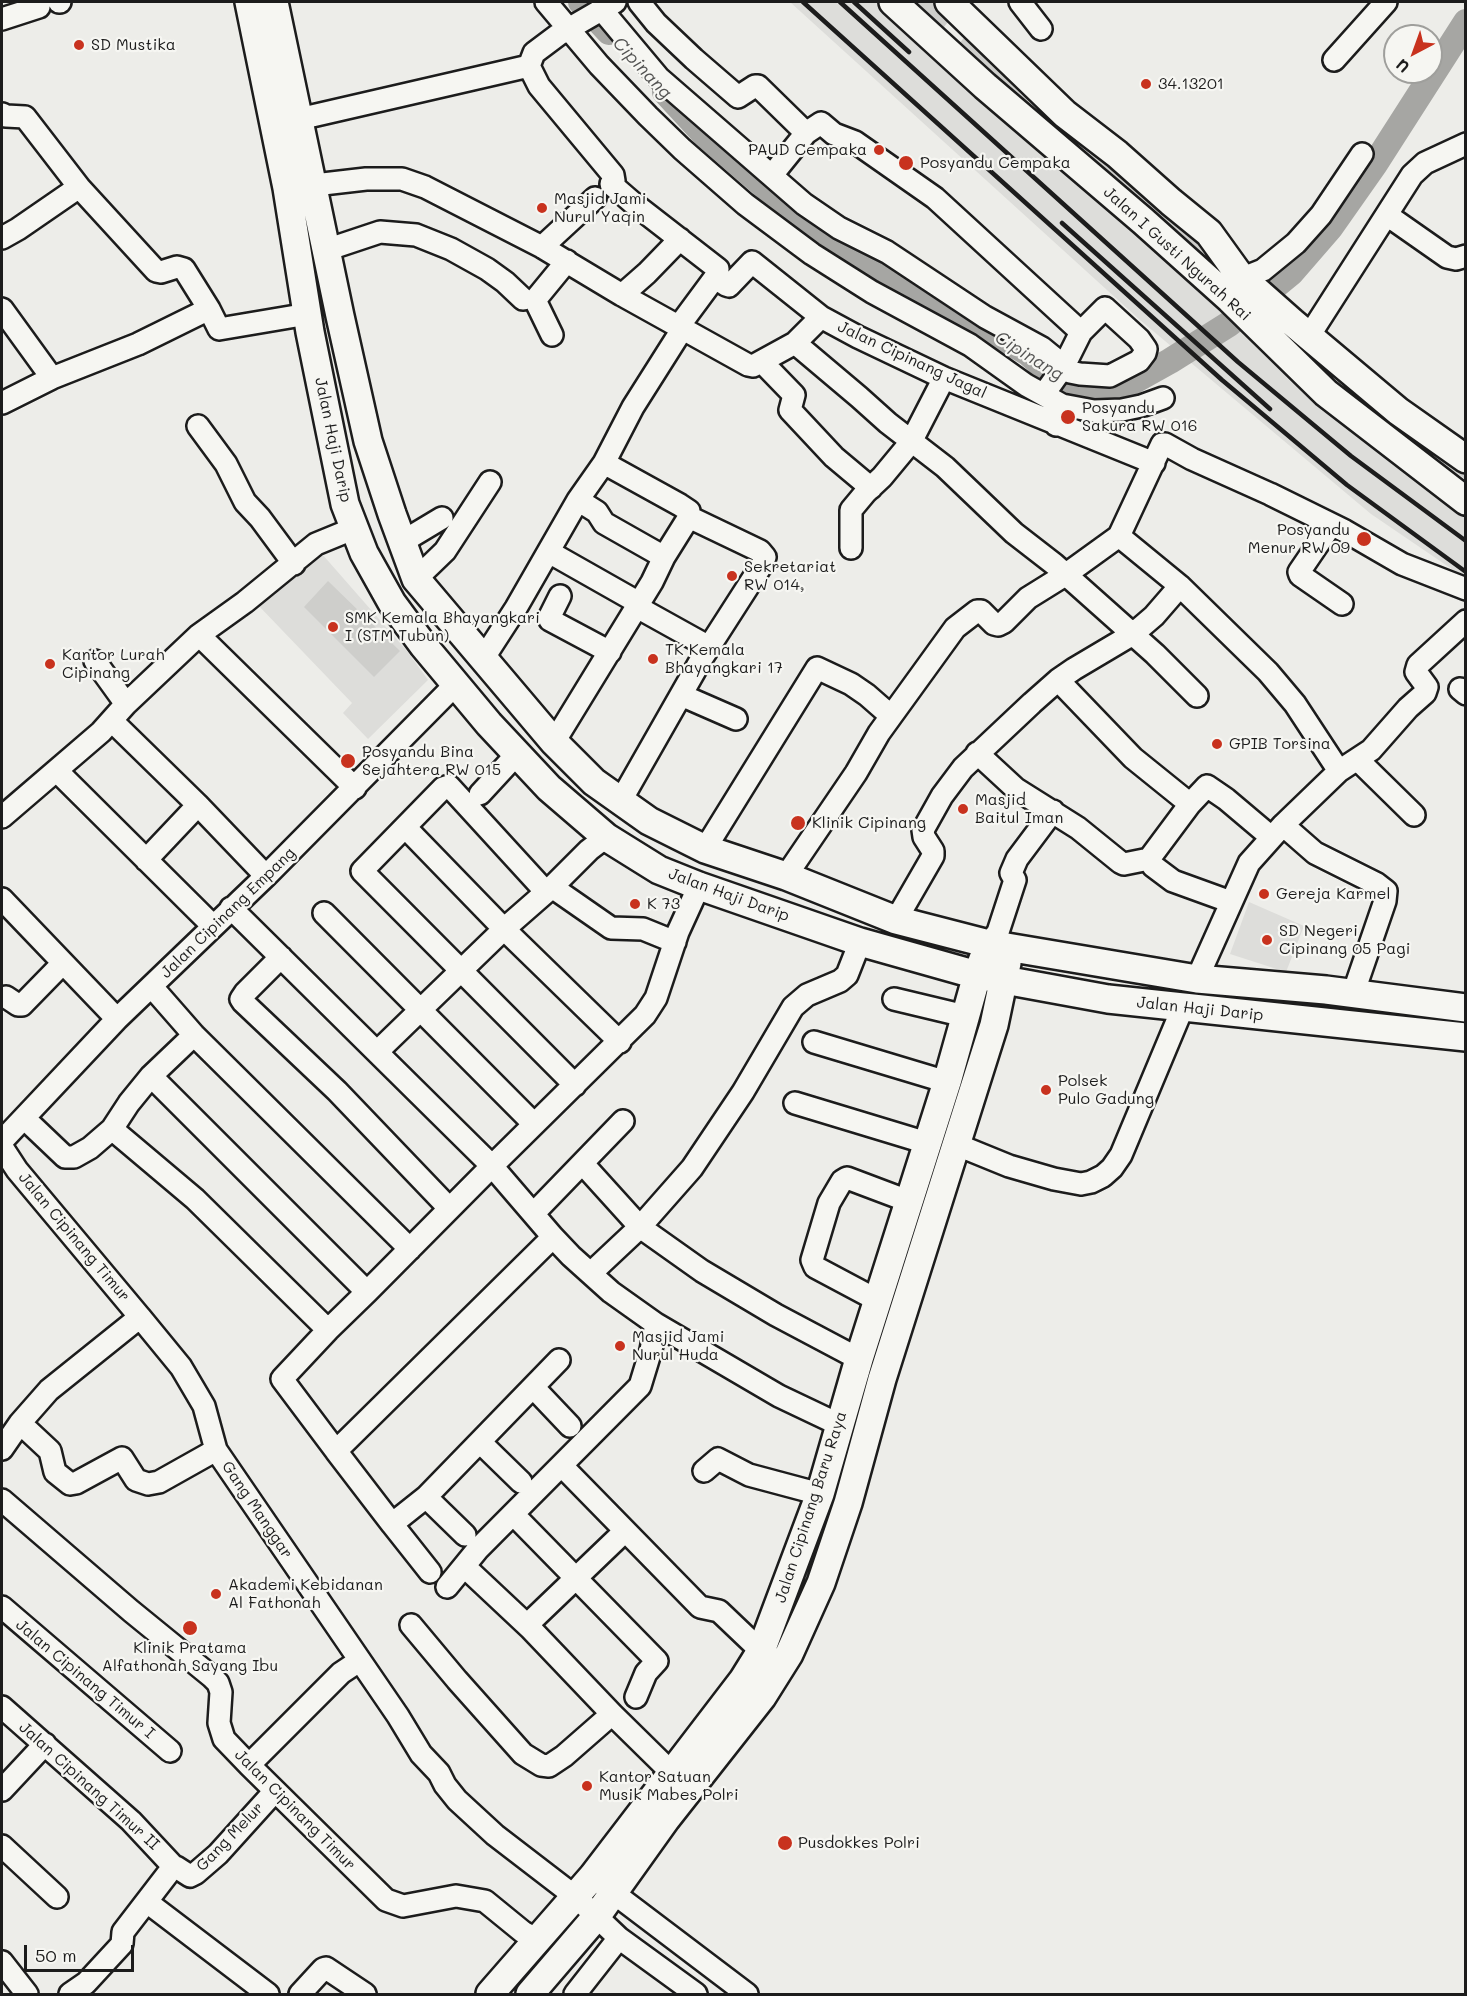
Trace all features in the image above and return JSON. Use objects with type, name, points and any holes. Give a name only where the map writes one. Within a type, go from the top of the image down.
[{"type":"main road","name":"Jalan Haji Darip","points":[[249,2],[294,135],[314,185],[368,441],[416,579],[554,742],[582,770],[620,802],[649,821],[705,849],[786,876],[896,920],[1197,979],[1353,994],[1466,1008]]},
{"type":"main road","name":"Jalan Haji Darip","points":[[274,2],[294,135],[287,188],[308,316],[345,504],[375,575],[392,603],[456,684],[516,754],[549,788],[606,837],[659,870],[860,942],[977,975],[1108,999],[1466,1037]]},
{"type":"main road","name":"Jalan I Gusti Ngurah Rai","points":[[893,2],[1143,221],[1300,329],[1398,411],[1466,459]]},
{"type":"main road","name":"Jalan I Gusti Ngurah Rai","points":[[951,5],[1065,114],[1117,154],[1170,202],[1209,233],[1274,343],[1326,393],[1466,501]]},
{"type":"main road","points":[[922,27],[944,27],[948,22],[951,5]]},
{"type":"main road","points":[[962,64],[959,44],[961,40],[972,34],[986,36]]},
{"type":"main road","name":"Jalan Cipinang Baru Raya","points":[[530,1995],[596,1917],[603,1885],[672,1773],[743,1680],[761,1651],[819,1494],[877,1300],[947,1082],[977,975],[998,941]]},
{"type":"main road","name":"Jalan Cipinang Baru Raya","points":[[490,1995],[577,1898],[603,1885],[666,1819],[762,1697],[784,1665],[830,1558],[848,1503],[882,1379],[994,1025],[1004,980],[998,941]]},
{"type":"main road","points":[[882,1379],[860,1356],[892,1348]]},
{"type":"street","points":[[546,2],[573,26],[599,65],[682,149],[745,204],[822,261],[872,292],[970,345],[1026,385],[1056,390],[1094,411],[1122,410],[1163,398]]},
{"type":"street","points":[[639,2],[656,23],[738,97],[754,86],[758,86],[806,133]]},
{"type":"street","points":[[1020,2],[1041,28]]},
{"type":"street","points":[[1334,60],[1386,2]]},
{"type":"street","points":[[2,19],[52,3]]},
{"type":"street","points":[[529,66],[534,53],[573,26],[605,8],[659,78],[804,204],[839,228],[887,252],[985,317],[1042,348],[1056,390]]},
{"type":"street","points":[[294,135],[363,103],[529,66]]},
{"type":"street","points":[[483,659],[516,608],[578,500],[604,463],[633,407],[681,327],[719,272],[718,268],[633,204],[611,184],[614,181],[613,175],[546,94],[529,66]]},
{"type":"street","points":[[2,114],[25,117],[79,187],[156,271],[161,272],[177,267],[184,269],[220,329],[308,316]]},
{"type":"street","points":[[772,175],[806,133],[821,123],[834,134],[855,142],[951,211],[1017,275],[1081,332]]},
{"type":"street","points":[[1300,329],[1387,215],[1412,175],[1425,163],[1466,144]]},
{"type":"street","points":[[1241,288],[1248,276],[1263,270],[1296,243],[1321,215],[1362,154]]},
{"type":"street","points":[[287,188],[366,179],[402,179],[424,187],[542,247],[622,295],[748,365],[753,366],[762,362],[794,395],[790,410],[834,457],[871,488]]},
{"type":"street","points":[[2,238],[79,187]]},
{"type":"street","points":[[542,247],[595,198]]},
{"type":"street","points":[[1387,215],[1456,257],[1466,274]]},
{"type":"street","points":[[326,250],[380,231],[416,235],[451,249],[487,269],[524,299]]},
{"type":"street","points":[[622,295],[680,239]]},
{"type":"street","points":[[552,335],[541,315],[536,297],[567,261]]},
{"type":"street","points":[[716,276],[729,286],[752,262],[821,317]]},
{"type":"street","points":[[1105,308],[1139,339],[1146,349],[1146,353],[1139,361],[1110,376],[1071,372],[1056,390],[1081,332],[1105,308]]},
{"type":"street","points":[[2,309],[52,378]]},
{"type":"street","points":[[2,403],[52,378],[138,344],[209,309]]},
{"type":"street","name":"Jalan Cipinang Jagal","points":[[762,362],[795,343],[821,317],[944,378],[1056,390],[1154,463]]},
{"type":"street","points":[[795,343],[911,442],[945,467],[1014,533],[1054,564],[1133,634],[1197,696]]},
{"type":"street","points":[[851,548],[851,510],[911,442],[944,378]]},
{"type":"street","points":[[198,426],[226,464],[245,502],[261,518],[294,564]]},
{"type":"street","points":[[786,876],[891,716],[948,636],[974,611],[981,611],[994,624],[1004,622],[1028,598],[1065,575],[1119,536],[1162,444],[1330,525],[1402,564],[1466,589]]},
{"type":"street","points":[[554,742],[689,517],[688,511],[680,505],[604,463]]},
{"type":"street","points":[[416,579],[445,551],[490,482]]},
{"type":"street","points":[[578,500],[597,512],[604,523],[664,557]]},
{"type":"street","points":[[620,802],[709,647],[765,557],[760,551],[689,517]]},
{"type":"street","points":[[402,542],[442,518]]},
{"type":"street","points":[[1330,525],[1300,569],[1299,574],[1342,604]]},
{"type":"street","points":[[2,817],[112,721],[126,704],[199,635],[294,564],[322,540],[355,528]]},
{"type":"street","points":[[1119,536],[1180,586],[1268,672],[1295,704],[1339,771]]},
{"type":"street","points":[[549,552],[709,647]]},
{"type":"street","points":[[896,920],[933,856],[933,851],[922,830],[942,796],[963,768],[1058,681],[1133,634],[1154,616],[1180,586]]},
{"type":"street","points":[[560,596],[550,620],[610,652]]},
{"type":"street","points":[[1197,979],[1249,863],[1277,831],[1339,771],[1371,750],[1408,708],[1425,693],[1427,687],[1416,672],[1418,665],[1466,621]]},
{"type":"street","points":[[199,635],[355,788]]},
{"type":"street","points":[[95,661],[126,704]]},
{"type":"street","points":[[705,849],[817,668],[851,684],[891,716]]},
{"type":"street","points":[[1058,681],[1133,758],[1190,804]]},
{"type":"street","name":"Jalan Cipinang Empang","points":[[2,1142],[117,1019],[266,876],[456,684]]},
{"type":"street","points":[[681,695],[736,719]]},
{"type":"street","points":[[112,721],[198,805],[266,876]]},
{"type":"street","points":[[977,753],[1017,789],[1077,828],[1124,864],[1149,859],[1190,804],[1207,786],[1315,853],[1377,884],[1386,891],[1385,901],[1353,994]]},
{"type":"street","points":[[480,794],[516,754]]},
{"type":"street","points":[[1358,760],[1414,815]]},
{"type":"street","points":[[57,771],[213,927]]},
{"type":"street","points":[[575,1085],[362,871],[446,786],[450,786],[549,890],[611,928],[643,929],[675,942]]},
{"type":"street","points":[[146,860],[198,805]]},
{"type":"street","points":[[998,941],[1015,880],[1011,873],[1017,859],[1053,812]]},
{"type":"street","points":[[406,828],[504,929],[620,1042]]},
{"type":"street","points":[[377,1052],[504,929],[606,837]]},
{"type":"street","points":[[1149,859],[1153,866],[1173,881],[1231,902]]},
{"type":"street","points":[[430,1572],[282,1379],[449,1208],[645,1015],[656,998],[675,942],[699,886]]},
{"type":"street","points":[[2,899],[117,1019]]},
{"type":"street","points":[[231,908],[492,1166],[553,1238],[611,1292],[656,1324],[779,1396],[840,1425]]},
{"type":"street","points":[[324,913],[534,1124]]},
{"type":"street","points":[[591,1273],[640,1227],[692,1168],[743,1092],[793,1007],[807,995],[840,981],[847,975],[860,942]]},
{"type":"street","points":[[281,957],[245,993],[243,1002],[337,1091],[449,1208]]},
{"type":"street","points":[[6,997],[22,1005],[63,963]]},
{"type":"street","points":[[152,987],[194,1035],[410,1249]]},
{"type":"street","points":[[894,999],[965,1016]]},
{"type":"street","points":[[955,1144],[1009,1166],[1054,1179],[1081,1184],[1103,1176],[1121,1155],[1183,1008]]},
{"type":"street","points":[[24,1118],[65,1157],[70,1158],[90,1148],[112,1129],[151,1076],[194,1035]]},
{"type":"street","points":[[814,1042],[947,1082]]},
{"type":"street","points":[[151,1076],[367,1292]]},
{"type":"street","points":[[795,1102],[927,1143]]},
{"type":"street","points":[[534,1213],[623,1121]]},
{"type":"street","points":[[112,1129],[195,1199],[328,1330]]},
{"type":"street","name":"Jalan Cipinang Timur","points":[[2,1147],[17,1170],[140,1317],[49,1390],[8,1433]]},
{"type":"street","points":[[583,1164],[640,1227],[702,1271],[776,1315],[860,1356]]},
{"type":"street","points":[[877,1300],[815,1267],[812,1260],[829,1203],[842,1181],[847,1178],[908,1201]]},
{"type":"street","points":[[336,1451],[553,1238]]},
{"type":"street","points":[[140,1317],[182,1367],[204,1406],[216,1450]]},
{"type":"street","points":[[447,1587],[478,1549],[640,1386],[656,1324]]},
{"type":"street","points":[[392,1524],[426,1497],[559,1360]]},
{"type":"street","points":[[533,1388],[570,1426]]},
{"type":"street","name":"Gang Manggar","points":[[8,1433],[50,1450],[55,1472],[70,1484],[122,1458],[136,1480],[148,1484],[159,1482],[216,1450],[398,1716],[421,1754],[439,1773],[457,1800],[495,1835],[577,1898],[619,1938],[696,1995]]},
{"type":"street","points":[[480,1442],[521,1482]]},
{"type":"street","points":[[704,1471],[718,1459],[749,1475],[819,1494]]},
{"type":"street","points":[[562,1466],[700,1607],[719,1611],[761,1651]]},
{"type":"street","points":[[426,1497],[465,1535]]},
{"type":"street","name":"Jalan Cipinang Timur","points":[[2,1500],[218,1683],[221,1692],[220,1730],[224,1739],[386,1900],[403,1906],[456,1896],[485,1901],[523,1932],[538,1940]]},
{"type":"street","points":[[513,1514],[657,1661],[646,1673],[636,1697]]},
{"type":"street","points":[[527,1625],[625,1531]]},
{"type":"street","points":[[465,1567],[527,1625],[672,1773]]},
{"type":"street","name":"Jalan Cipinang Timur I","points":[[2,1607],[170,1751]]},
{"type":"street","points":[[411,1625],[523,1754],[541,1765],[549,1766],[564,1756],[612,1714]]},
{"type":"street","points":[[249,1765],[341,1673],[360,1661]]},
{"type":"street","name":"Jalan Cipinang Timur II","points":[[2,1707],[131,1821],[174,1867]]},
{"type":"street","points":[[2,1790],[45,1744]]},
{"type":"street","name":"Gang Melur","points":[[84,1991],[122,1944],[123,1932],[174,1867],[190,1876],[196,1874],[218,1854],[275,1791]]},
{"type":"street","points":[[2,1846],[57,1897]]},
{"type":"street","points":[[603,1885],[747,1995]]},
{"type":"street","points":[[147,1902],[268,1995]]},
{"type":"street","points":[[575,1995],[619,1938]]},
{"type":"street","points":[[3,1968],[27,1995]]},
{"type":"street","points":[[300,1995],[322,1969],[326,1968],[365,1995]]},
{"type":"shaded area","points":[[790,2],[893,2],[1465,501],[1465,578],[1371,514],[1140,320]]},
{"type":"shaded area","points":[[910,2],[949,2],[952,12],[944,27],[939,28]]},
{"type":"shaded area","points":[[966,35],[1465,459],[1465,479],[1391,427],[959,44]]},
{"type":"shaded area","name":"SMK Kemala Bhayangkari I (STM Tubun)","points":[[315,546],[407,651],[428,680],[368,739],[343,713],[352,703],[257,604]]},
{"type":"shaded area","points":[[328,581],[400,651],[374,677],[304,607]]},
{"type":"shaded area","name":"SD Negeri Cipinang 05 Pagi","points":[[1249,902],[1304,926],[1286,972],[1230,954]]},
{"type":"waterway","name":"Cipinang","points":[[581,2],[609,32]]},
{"type":"waterway","name":"Cipinang","points":[[665,92],[704,134],[814,229],[1028,353],[1054,376],[1088,387],[1127,385],[1229,324],[1291,273],[1330,228],[1375,164],[1466,22]]},
{"type":"railway","points":[[803,2],[1222,380],[1347,485],[1466,572]]},
{"type":"railway","points":[[840,2],[1238,362],[1351,456],[1466,541]]},
{"type":"railway","points":[[854,2],[909,52]]},
{"type":"railway","points":[[1062,223],[1270,409]]},
{"type":"place","name":"SD Mustika","points":[[79,45]]},
{"type":"place","name":"34.13201","points":[[1146,84]]},
{"type":"place","name":"PAUD Cempaka","points":[[879,150]]},
{"type":"place","name":"Posyandu Cempaka","points":[[906,163]]},
{"type":"place","name":"Masjid Jami Nurul Yaqin","points":[[542,208]]},
{"type":"place","name":"Posyandu Sakura RW 016","points":[[1068,417]]},
{"type":"place","name":"Posyandu Menur RW 09","points":[[1364,539]]},
{"type":"place","name":"Sekretariat RW 014,","points":[[732,576]]},
{"type":"place","name":"SMK Kemala Bhayangkari I (STM Tubun)","points":[[333,627]]},
{"type":"place","name":"TK Kemala Bhayangkari 17","points":[[653,659]]},
{"type":"place","name":"Kantor Lurah Cipinang","points":[[50,664]]},
{"type":"place","name":"GPIB Torsina","points":[[1217,744]]},
{"type":"place","name":"Posyandu Bina Sejahtera RW 015","points":[[348,761]]},
{"type":"place","name":"Masjid Baitul Iman","points":[[963,809]]},
{"type":"place","name":"Klinik Cipinang","points":[[798,823]]},
{"type":"place","name":"Gereja Karmel","points":[[1264,894]]},
{"type":"place","name":"K 73","points":[[635,904]]},
{"type":"place","name":"SD Negeri Cipinang 05 Pagi","points":[[1267,940]]},
{"type":"place","name":"Polsek Pulo Gadung","points":[[1046,1090]]},
{"type":"place","name":"Masjid Jami Nurul Huda","points":[[620,1346]]},
{"type":"place","name":"Akademi Kebidanan Al Fathonah","points":[[216,1594]]},
{"type":"place","name":"Klinik Pratama Alfathonah Sayang Ibu","points":[[190,1628]]},
{"type":"place","name":"Kantor Satuan Musik Mabes Polri","points":[[587,1786]]},
{"type":"place","name":"Pusdokkes Polri","points":[[785,1843]]}]
